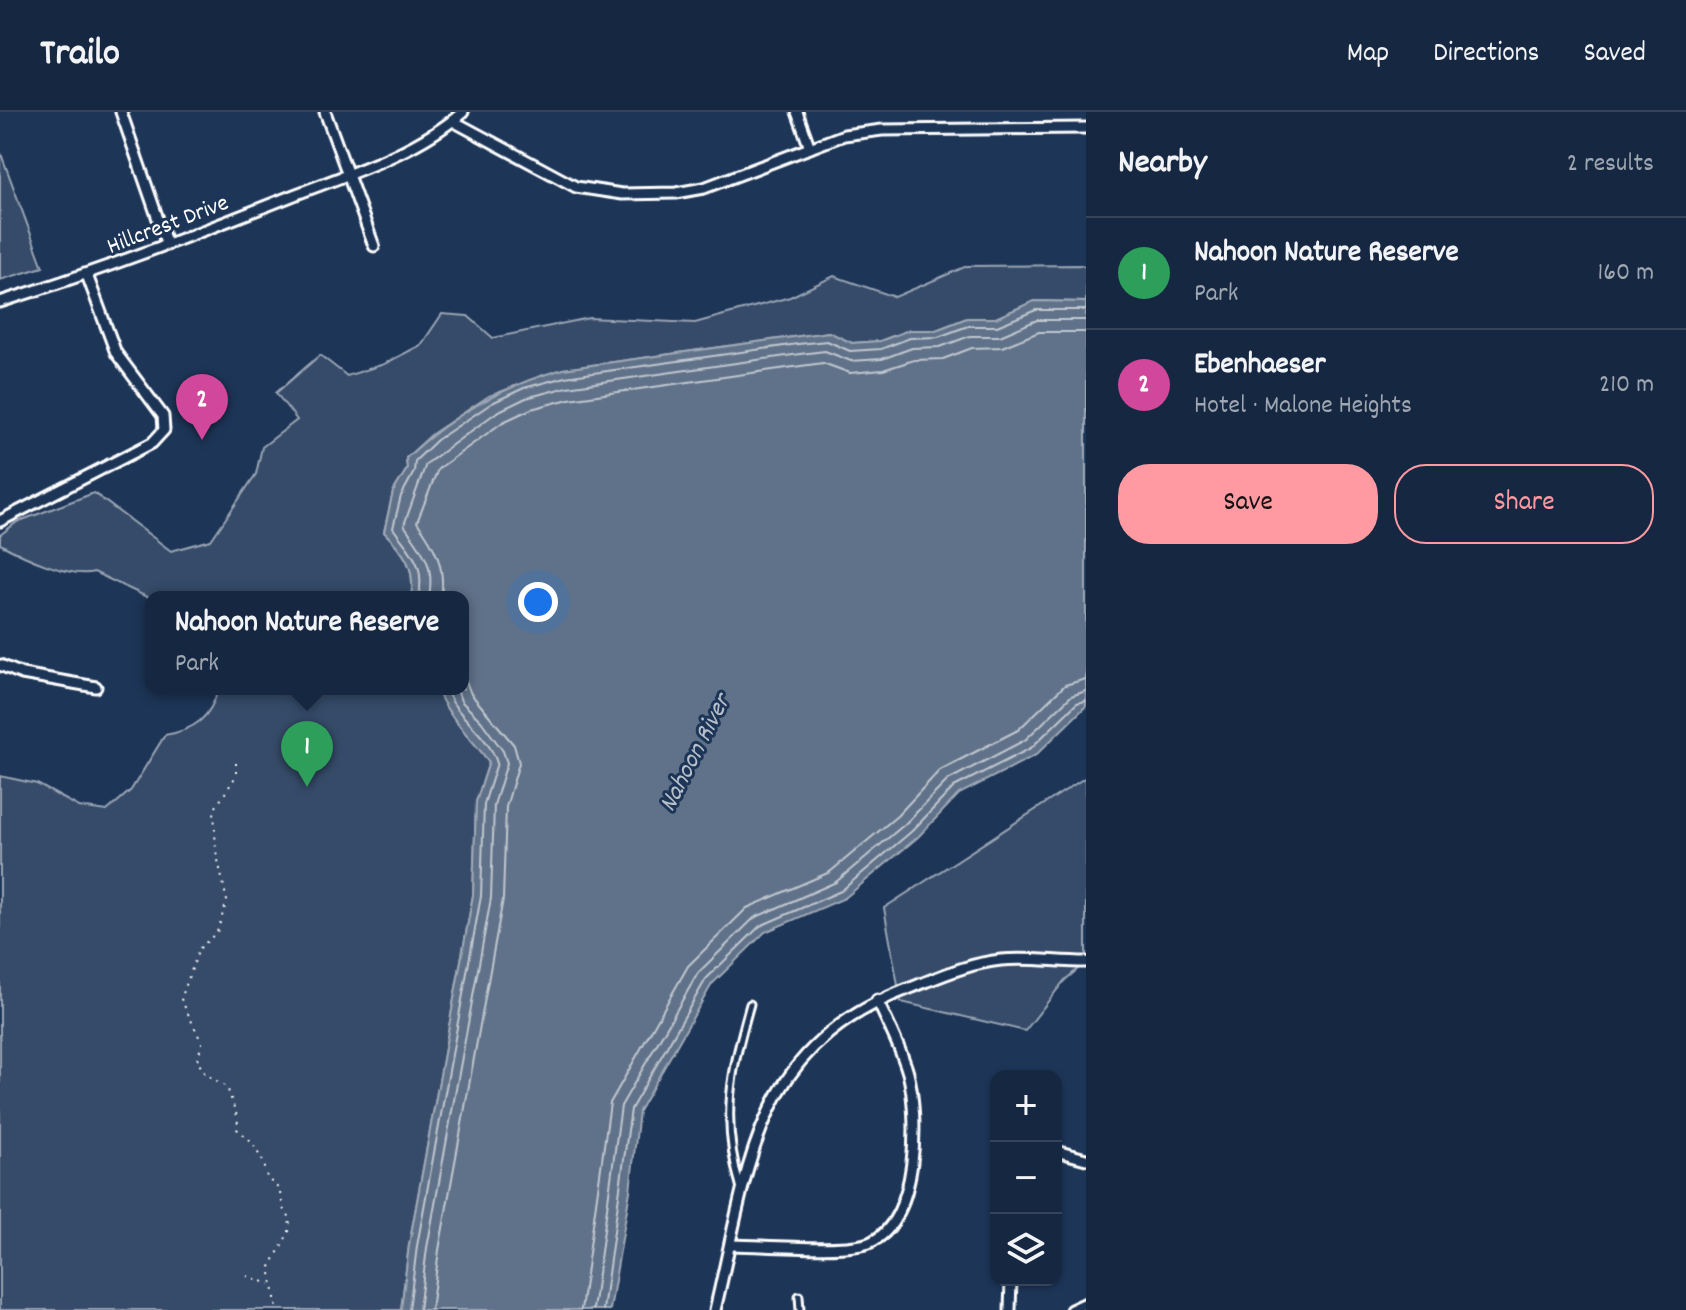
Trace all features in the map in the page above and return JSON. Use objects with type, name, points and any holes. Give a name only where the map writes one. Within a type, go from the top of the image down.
[{"type":"street","points":[[121,112],[167,245]]},
{"type":"street","points":[[325,112],[374,246]]},
{"type":"street","name":"Hillcrest Drive","points":[[0,302],[87,275],[347,175],[401,152],[463,112]]},
{"type":"street","points":[[797,112],[810,148]]},
{"type":"street","points":[[453,121],[567,183],[597,192],[622,194],[676,193],[704,188],[844,135],[882,130],[1086,128]]},
{"type":"street","points":[[0,521],[152,443],[164,430],[163,416],[116,353],[87,275]]},
{"type":"street","points":[[0,665],[22,674],[96,687]]},
{"type":"street","points":[[715,1310],[741,1190],[766,1118],[805,1054],[840,1022],[877,1000],[966,967],[998,960],[1086,962]]},
{"type":"street","points":[[731,1245],[858,1246],[879,1237],[896,1214],[911,1175],[912,1099],[902,1056],[877,1000]]},
{"type":"street","points":[[1062,1153],[1086,1159]]},
{"type":"street","points":[[1010,1310],[1011,1286]]},
{"type":"street","points":[[1071,1310],[1086,1303]]},
{"type":"lane","points":[[741,1190],[729,1143],[729,1093],[750,1004]]},
{"type":"lane","points":[[799,1296],[800,1310]]},
{"type":"path","points":[[236,763],[236,776],[214,810],[216,851],[227,901],[217,932],[199,949],[181,999],[202,1043],[197,1060],[202,1071],[227,1087],[238,1119],[237,1129],[251,1141],[264,1163],[267,1178],[279,1189],[284,1211],[290,1217],[289,1232],[272,1258],[271,1284],[277,1310]]},
{"type":"path","points":[[247,1276],[271,1284]]},
{"type":"shaded area","points":[[0,151],[43,267],[0,280]]},
{"type":"shaded area","points":[[1081,265],[1086,267],[1086,302],[1034,301],[996,318],[967,318],[936,330],[909,330],[880,341],[852,343],[828,332],[563,369],[489,396],[432,434],[406,458],[407,469],[393,492],[384,532],[407,561],[412,577],[412,591],[145,591],[145,596],[94,572],[60,569],[0,544],[0,535],[17,522],[94,493],[171,551],[211,540],[256,474],[262,447],[297,420],[276,393],[320,355],[347,376],[384,364],[421,345],[442,314],[468,316],[493,338],[589,318],[695,323],[790,297],[834,276],[895,297],[967,266]]},
{"type":"shaded area","points":[[216,695],[439,695],[453,718],[489,762],[476,802],[473,895],[409,1245],[401,1310],[0,1310],[0,776],[37,784],[79,807],[107,811],[131,790],[165,735],[185,730],[200,721]]},
{"type":"shaded area","points":[[1086,777],[1086,962],[1064,981],[1025,1031],[901,1002],[884,908]]},
{"type":"water","name":"Nahoon River","points":[[1034,301],[1086,302],[1086,706],[1036,755],[959,794],[918,837],[845,898],[765,932],[712,984],[639,1111],[630,1191],[610,1310],[401,1310],[409,1245],[473,895],[476,802],[489,762],[440,695],[469,695],[469,591],[412,591],[412,577],[407,561],[384,532],[393,492],[407,469],[406,458],[442,428],[479,404],[519,384],[563,369],[829,332],[852,343],[880,341],[909,330],[936,330],[967,318],[996,318]]},
{"type":"place","name":"Ebenhaeser","points":[[202,440]]},
{"type":"place","name":"Nahoon Nature Reserve","points":[[307,787]]}]
